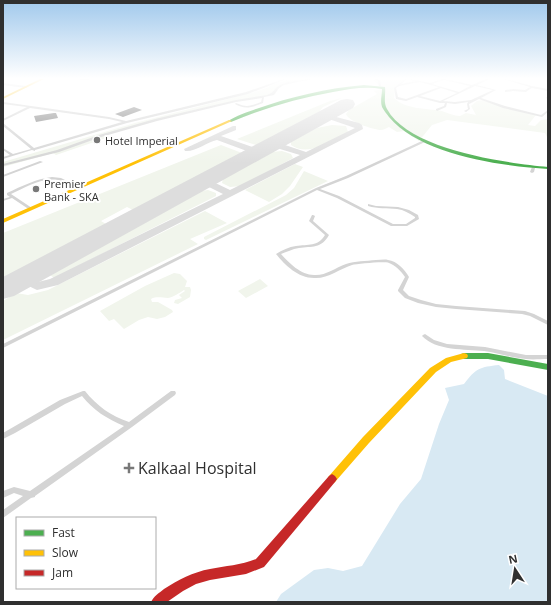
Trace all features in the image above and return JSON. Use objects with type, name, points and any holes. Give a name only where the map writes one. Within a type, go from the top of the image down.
[{"type":"street","points":[[3,120],[28,107]]},
{"type":"street","points":[[38,107],[126,122]]},
{"type":"street","points":[[3,158],[126,122],[188,107]]},
{"type":"street","points":[[3,166],[58,151],[100,136],[156,120],[210,107]]},
{"type":"street","points":[[3,221],[263,107]]},
{"type":"street","points":[[385,107],[387,112],[400,126],[424,141],[533,170],[548,168]]},
{"type":"street","points":[[437,110],[443,107]]},
{"type":"street","points":[[465,112],[469,109],[469,107]]},
{"type":"street","points":[[505,107],[542,116],[548,111]]},
{"type":"street","points":[[3,124],[34,150]]},
{"type":"street","points":[[3,346],[317,189],[347,177],[424,141]]},
{"type":"street","points":[[3,149],[13,155]]},
{"type":"street","points":[[3,176],[41,162]]},
{"type":"street","points":[[31,209],[8,194],[44,179],[55,179],[67,182]]},
{"type":"street","points":[[317,189],[338,197],[392,225],[406,225],[417,219],[417,216],[408,211],[369,205]]},
{"type":"street","points":[[3,200],[13,197]]},
{"type":"street","points":[[313,216],[312,221],[328,235],[326,240],[318,245],[294,247],[278,254],[301,273],[312,277],[325,276],[352,264],[387,261],[405,273],[407,277],[400,290],[402,294],[414,301],[472,310],[524,312],[548,323]]},
{"type":"street","points":[[425,336],[432,341],[448,346],[485,349],[526,357],[548,357]]},
{"type":"street","points":[[156,602],[184,583],[203,576],[250,568],[260,563],[366,440],[433,370],[446,361],[464,355],[548,367]]},
{"type":"street","points":[[3,436],[24,426],[68,399],[83,393],[110,419],[130,425]]},
{"type":"street","points":[[3,514],[32,495],[173,393]]},
{"type":"street","points":[[3,495],[14,490],[32,495]]},
{"type":"shaded area","points":[[196,107],[207,107],[106,135],[109,137],[56,155],[53,153],[3,167],[3,162],[135,123]]},
{"type":"shaded area","points":[[315,107],[323,107],[319,112],[256,145],[237,139]]},
{"type":"shaded area","points":[[354,107],[412,107],[442,111],[460,116],[466,113],[476,115],[472,107],[509,107],[536,115],[528,125],[535,126],[541,120],[548,119],[548,139],[545,133],[447,120],[432,125],[419,141],[404,131],[397,132],[389,127],[380,130],[367,127],[351,120],[346,114]]},
{"type":"shaded area","points":[[332,125],[346,126],[348,132],[313,149],[298,149],[291,145],[291,141],[317,128]]},
{"type":"shaded area","points":[[221,145],[242,153],[133,210],[127,207],[101,221],[106,224],[3,278],[3,233]]},
{"type":"shaded area","points":[[282,151],[291,154],[293,158],[241,186],[230,187],[222,183],[223,179],[272,152]]},
{"type":"shaded area","points":[[295,164],[303,167],[290,186],[282,194],[269,202],[245,190]]},
{"type":"shaded area","points":[[304,171],[328,181],[206,240],[204,239],[204,237],[286,195],[294,188]]},
{"type":"shaded area","points":[[208,190],[216,193],[216,196],[54,278],[50,275],[201,191]]},
{"type":"shaded area","points":[[205,211],[227,223],[190,239],[198,244],[3,340],[3,301],[16,293],[28,295],[48,290]]},
{"type":"shaded area","points":[[174,273],[180,274],[187,281],[185,287],[190,287],[190,297],[178,304],[174,303],[175,300],[182,298],[179,295],[185,291],[184,290],[168,298],[157,297],[151,299],[152,302],[158,302],[172,310],[173,312],[165,317],[157,319],[148,317],[139,320],[124,329],[114,319],[109,321],[100,311],[145,286]]},
{"type":"shaded area","points":[[260,279],[268,286],[246,298],[238,291]]},
{"type":"shaded area","points":[[499,365],[504,370],[505,379],[548,396],[548,602],[276,602],[281,594],[314,570],[328,568],[343,571],[362,566],[400,504],[421,479],[439,424],[449,400],[445,388],[464,384],[475,371],[479,369]]},
{"type":"building","points":[[133,107],[142,110],[123,117],[115,114]]},
{"type":"building","points":[[56,113],[58,118],[36,122],[34,116]]},
{"type":"taxiway","points":[[22,278],[37,286],[54,282],[359,129],[356,125],[325,116]]},
{"type":"taxiway","points":[[188,149],[233,128]]},
{"type":"taxiway","points":[[210,139],[218,138],[258,152]]},
{"type":"taxiway","points":[[273,144],[307,155]]},
{"type":"taxiway","points":[[204,181],[227,192]]},
{"type":"runway","points":[[3,289],[341,107]]},
{"type":"traffic: fast","points":[[230,121],[266,107]]},
{"type":"traffic: fast","points":[[384,107],[397,123],[414,135],[435,145],[459,153],[508,164],[548,168]]},
{"type":"traffic: fast","points":[[464,356],[488,356],[548,367]]},
{"type":"traffic: slow","points":[[3,221],[230,121]]},
{"type":"traffic: slow","points":[[332,479],[366,440],[433,370],[449,360],[464,356]]},
{"type":"traffic: jam","points":[[157,602],[178,587],[196,578],[246,568],[260,563],[332,479]]},
{"type":"place","name":"Hotel Imperial","points":[[97,140]]},
{"type":"place","name":"Premier Bank - SKA","points":[[36,189]]},
{"type":"place","name":"Kalkaal Hospital","points":[[129,468]]}]
